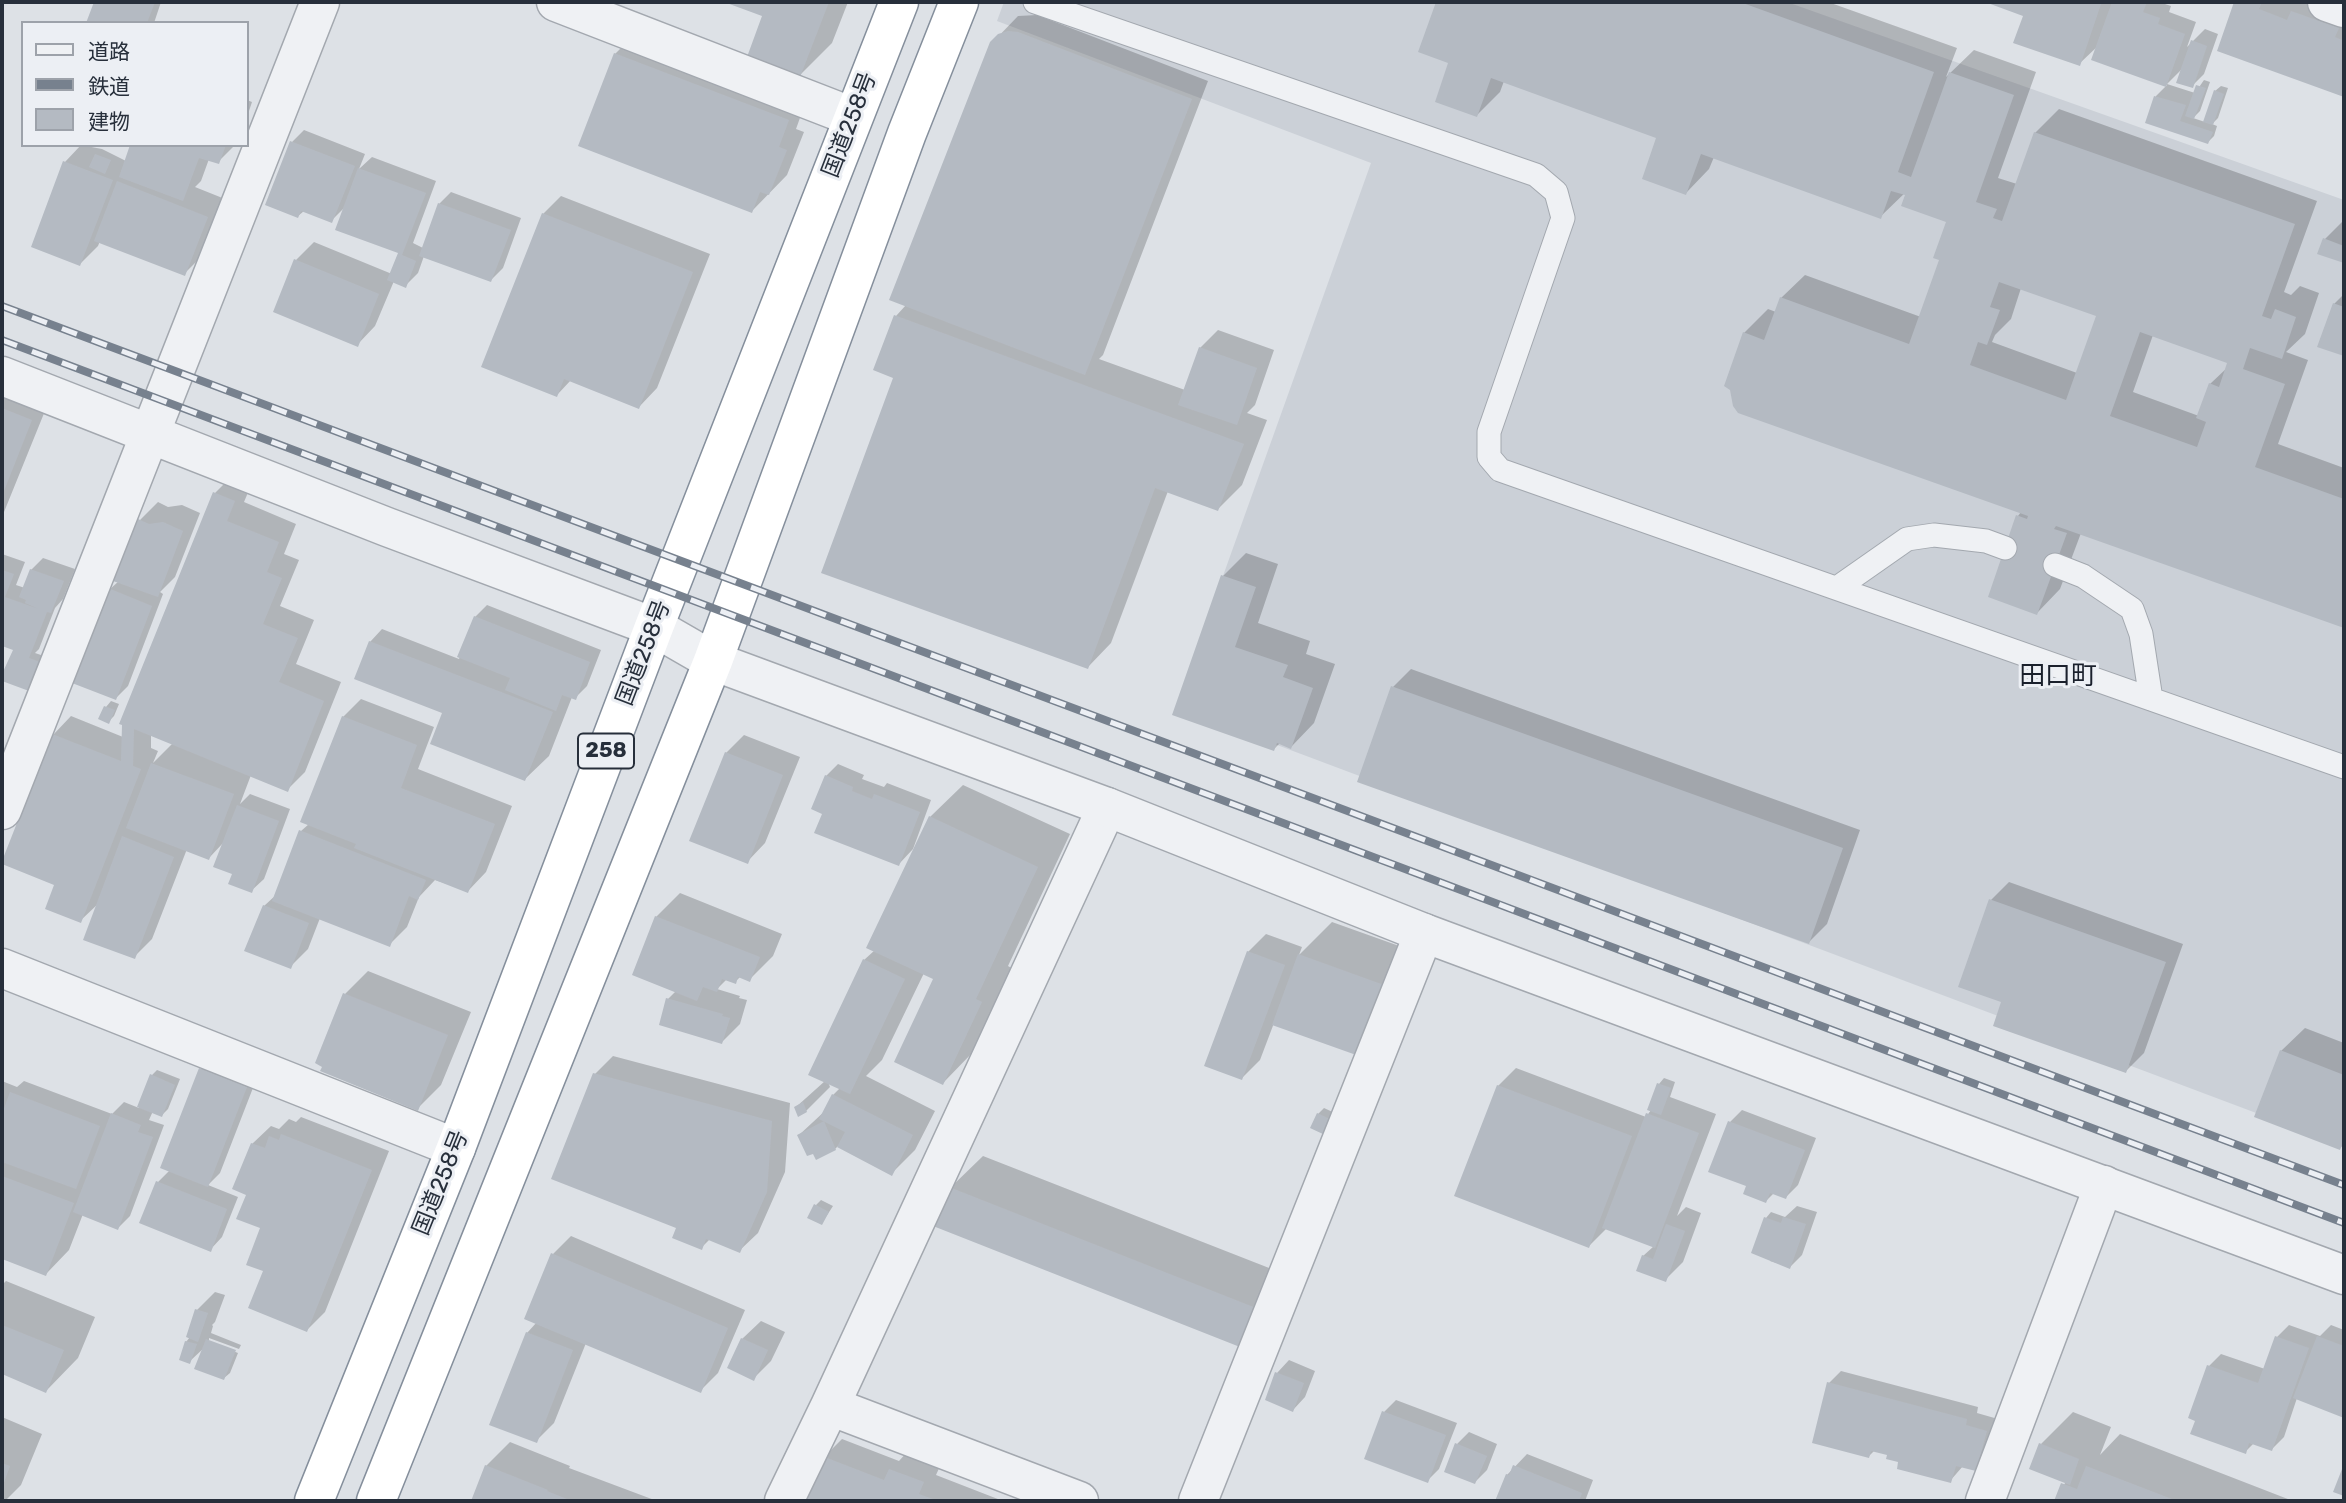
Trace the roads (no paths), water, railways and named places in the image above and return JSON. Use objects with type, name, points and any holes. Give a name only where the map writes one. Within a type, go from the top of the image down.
[{"type":"highway","name":"国道258号","points":[[314,1501],[456,1148],[654,626],[899,2]]},
{"type":"highway","name":"258","points":[[376,1501],[713,661],[907,134],[959,2]]},
{"type":"street","points":[[2,810],[320,2]]},
{"type":"street","points":[[556,2],[853,117]]},
{"type":"street","points":[[2327,2],[2344,8]]},
{"type":"street","points":[[2,376],[387,527],[654,626],[713,661],[1107,807],[1423,933],[2344,1275]]},
{"type":"street","points":[[784,1501],[1107,807]]},
{"type":"street","points":[[1198,1501],[1423,933]]},
{"type":"street","points":[[2,968],[456,1148]]},
{"type":"street","points":[[1984,1501],[2104,1185]]},
{"type":"street","points":[[830,1406],[1079,1501]]},
{"type":"lane","points":[[1035,2],[1536,175],[1556,192],[1563,218],[1489,432],[1489,457],[1500,470],[2344,767]]},
{"type":"lane","points":[[1837,588],[1907,539],[1934,535],[1986,541],[2005,548]]},
{"type":"lane","points":[[2055,565],[2083,576],[2132,609],[2141,634],[2151,699]]},
{"type":"railway","points":[[2,306],[2344,1185]]},
{"type":"railway","points":[[2,340],[2344,1223]]},
{"type":"district","name":"田口町","points":[[2058,676]]}]
